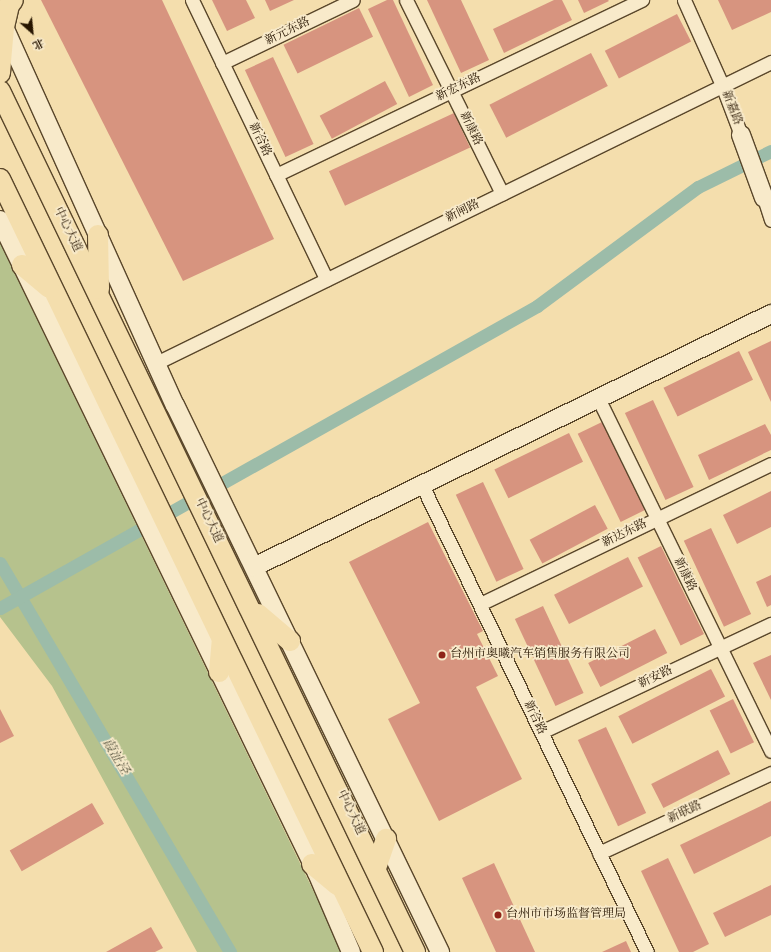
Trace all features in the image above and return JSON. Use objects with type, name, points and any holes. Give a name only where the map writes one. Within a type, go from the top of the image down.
[{"type":"main road","points":[[0,73],[4,27],[9,5],[13,0]]},
{"type":"main road","points":[[4,27],[199,456],[440,952]]},
{"type":"main road","name":"中心大道","points":[[0,91],[251,608],[415,952]]},
{"type":"main road","name":"新嘉路","points":[[741,135],[764,198]]},
{"type":"main road","points":[[0,179],[55,292],[160,530],[220,672],[312,864],[352,952]]},
{"type":"main road","points":[[0,220],[140,487]]},
{"type":"main road","points":[[98,235],[99,295]]},
{"type":"main road","points":[[22,264],[55,292]]},
{"type":"main road","points":[[254,567],[771,314]]},
{"type":"main road","points":[[160,530],[222,640],[373,952]]},
{"type":"main road","points":[[251,608],[290,641]]},
{"type":"main road","points":[[220,672],[222,640]]},
{"type":"main road","points":[[376,868],[386,839]]},
{"type":"main road","points":[[312,864],[343,890]]},
{"type":"street","name":"新合路","points":[[192,0],[326,279]]},
{"type":"street","name":"新元东路","points":[[222,63],[353,0]]},
{"type":"street","name":"新康路","points":[[406,0],[502,193]]},
{"type":"street","name":"新宏东路","points":[[276,175],[642,0]]},
{"type":"street","name":"新嘉路","points":[[684,0],[722,85],[741,135]]},
{"type":"street","name":"新闸路","points":[[156,363],[771,62]]},
{"type":"street","name":"新嘉路","points":[[764,198],[771,220]]},
{"type":"street","name":"新康路","points":[[598,398],[771,751]]},
{"type":"street","name":"新达东路","points":[[480,604],[771,464]]},
{"type":"street","name":"新合路","points":[[422,485],[647,952]]},
{"type":"street","name":"新安路","points":[[541,732],[771,624]]},
{"type":"street","name":"新联路","points":[[599,853],[771,773]]},
{"type":"green space","points":[[0,243],[343,952],[197,952],[52,686],[0,617]]},
{"type":"building","points":[[41,0],[162,0],[274,239],[183,281]]},
{"type":"building","points":[[212,0],[246,0],[255,18],[227,31]]},
{"type":"building","points":[[265,0],[294,0],[270,11]]},
{"type":"building","points":[[387,0],[393,0],[433,85],[409,97],[368,9]]},
{"type":"building","points":[[427,0],[461,0],[489,60],[461,73]]},
{"type":"building","points":[[554,0],[562,0],[572,20],[504,53],[493,29]]},
{"type":"building","points":[[578,0],[608,0],[609,1],[584,13]]},
{"type":"building","points":[[718,0],[771,0],[771,12],[732,30]]},
{"type":"building","points":[[359,8],[373,37],[298,74],[284,45]]},
{"type":"building","points":[[677,14],[691,42],[619,78],[605,51]]},
{"type":"building","points":[[591,53],[608,86],[506,138],[489,105]]},
{"type":"building","points":[[273,57],[314,144],[285,157],[245,70]]},
{"type":"building","points":[[385,81],[397,104],[332,139],[320,116]]},
{"type":"building","points":[[454,113],[470,147],[345,206],[329,171]]},
{"type":"building","points":[[771,341],[771,402],[748,352]]},
{"type":"building","points":[[739,351],[753,380],[678,417],[664,388]]},
{"type":"building","points":[[653,400],[694,487],[665,500],[625,413]]},
{"type":"building","points":[[602,422],[645,510],[621,522],[578,434]]},
{"type":"building","points":[[765,424],[771,435],[771,450],[709,480],[698,455]]},
{"type":"building","points":[[569,433],[583,462],[508,498],[494,469]]},
{"type":"building","points":[[483,482],[524,569],[496,582],[456,495]]},
{"type":"building","points":[[771,491],[771,527],[737,544],[723,515]]},
{"type":"building","points":[[595,505],[608,529],[542,564],[530,540]]},
{"type":"building","name":"台州市奥曦汽车销售服务有限公司","points":[[428,522],[483,631],[477,634],[498,676],[476,687],[522,779],[439,821],[388,719],[420,703],[349,562]]},
{"type":"building","points":[[711,528],[751,614],[724,627],[684,541]]},
{"type":"building","points":[[661,546],[704,634],[681,645],[638,557]]},
{"type":"building","points":[[628,557],[643,586],[569,624],[554,595]]},
{"type":"building","points":[[771,575],[771,605],[767,607],[756,582]]},
{"type":"building","points":[[543,606],[584,693],[555,706],[515,619]]},
{"type":"building","points":[[655,629],[667,653],[600,687],[588,663]]},
{"type":"building","points":[[771,655],[771,700],[753,663]]},
{"type":"building","points":[[711,669],[725,697],[632,744],[618,716]]},
{"type":"building","points":[[733,699],[754,742],[731,754],[710,710]]},
{"type":"building","points":[[0,709],[14,736],[0,743]]},
{"type":"building","points":[[606,727],[646,813],[618,826],[578,740]]},
{"type":"building","points":[[718,750],[730,774],[663,808],[651,784]]},
{"type":"building","points":[[771,801],[771,836],[694,874],[680,845]]},
{"type":"building","points":[[92,803],[104,824],[22,871],[10,850]]},
{"type":"building","points":[[668,858],[709,944],[693,952],[679,952],[641,871]]},
{"type":"building","name":"台州市市场监督管理局","points":[[494,863],[535,952],[496,952],[462,878]]},
{"type":"building","points":[[771,885],[771,915],[725,937],[713,913]]},
{"type":"building","points":[[151,927],[163,948],[155,952],[106,952]]},
{"type":"building","name":"台州市市场监督管理局","points":[[626,941],[631,952],[602,952]]},
{"type":"waterway","points":[[0,608],[537,306],[698,187],[771,151]]},
{"type":"waterway","name":"葭沚泾","points":[[0,563],[230,952]]},
{"type":"place","name":"台州市奥曦汽车销售服务有限公司","points":[[442,655]]},
{"type":"place","name":"台州市市场监督管理局","points":[[498,915]]}]
